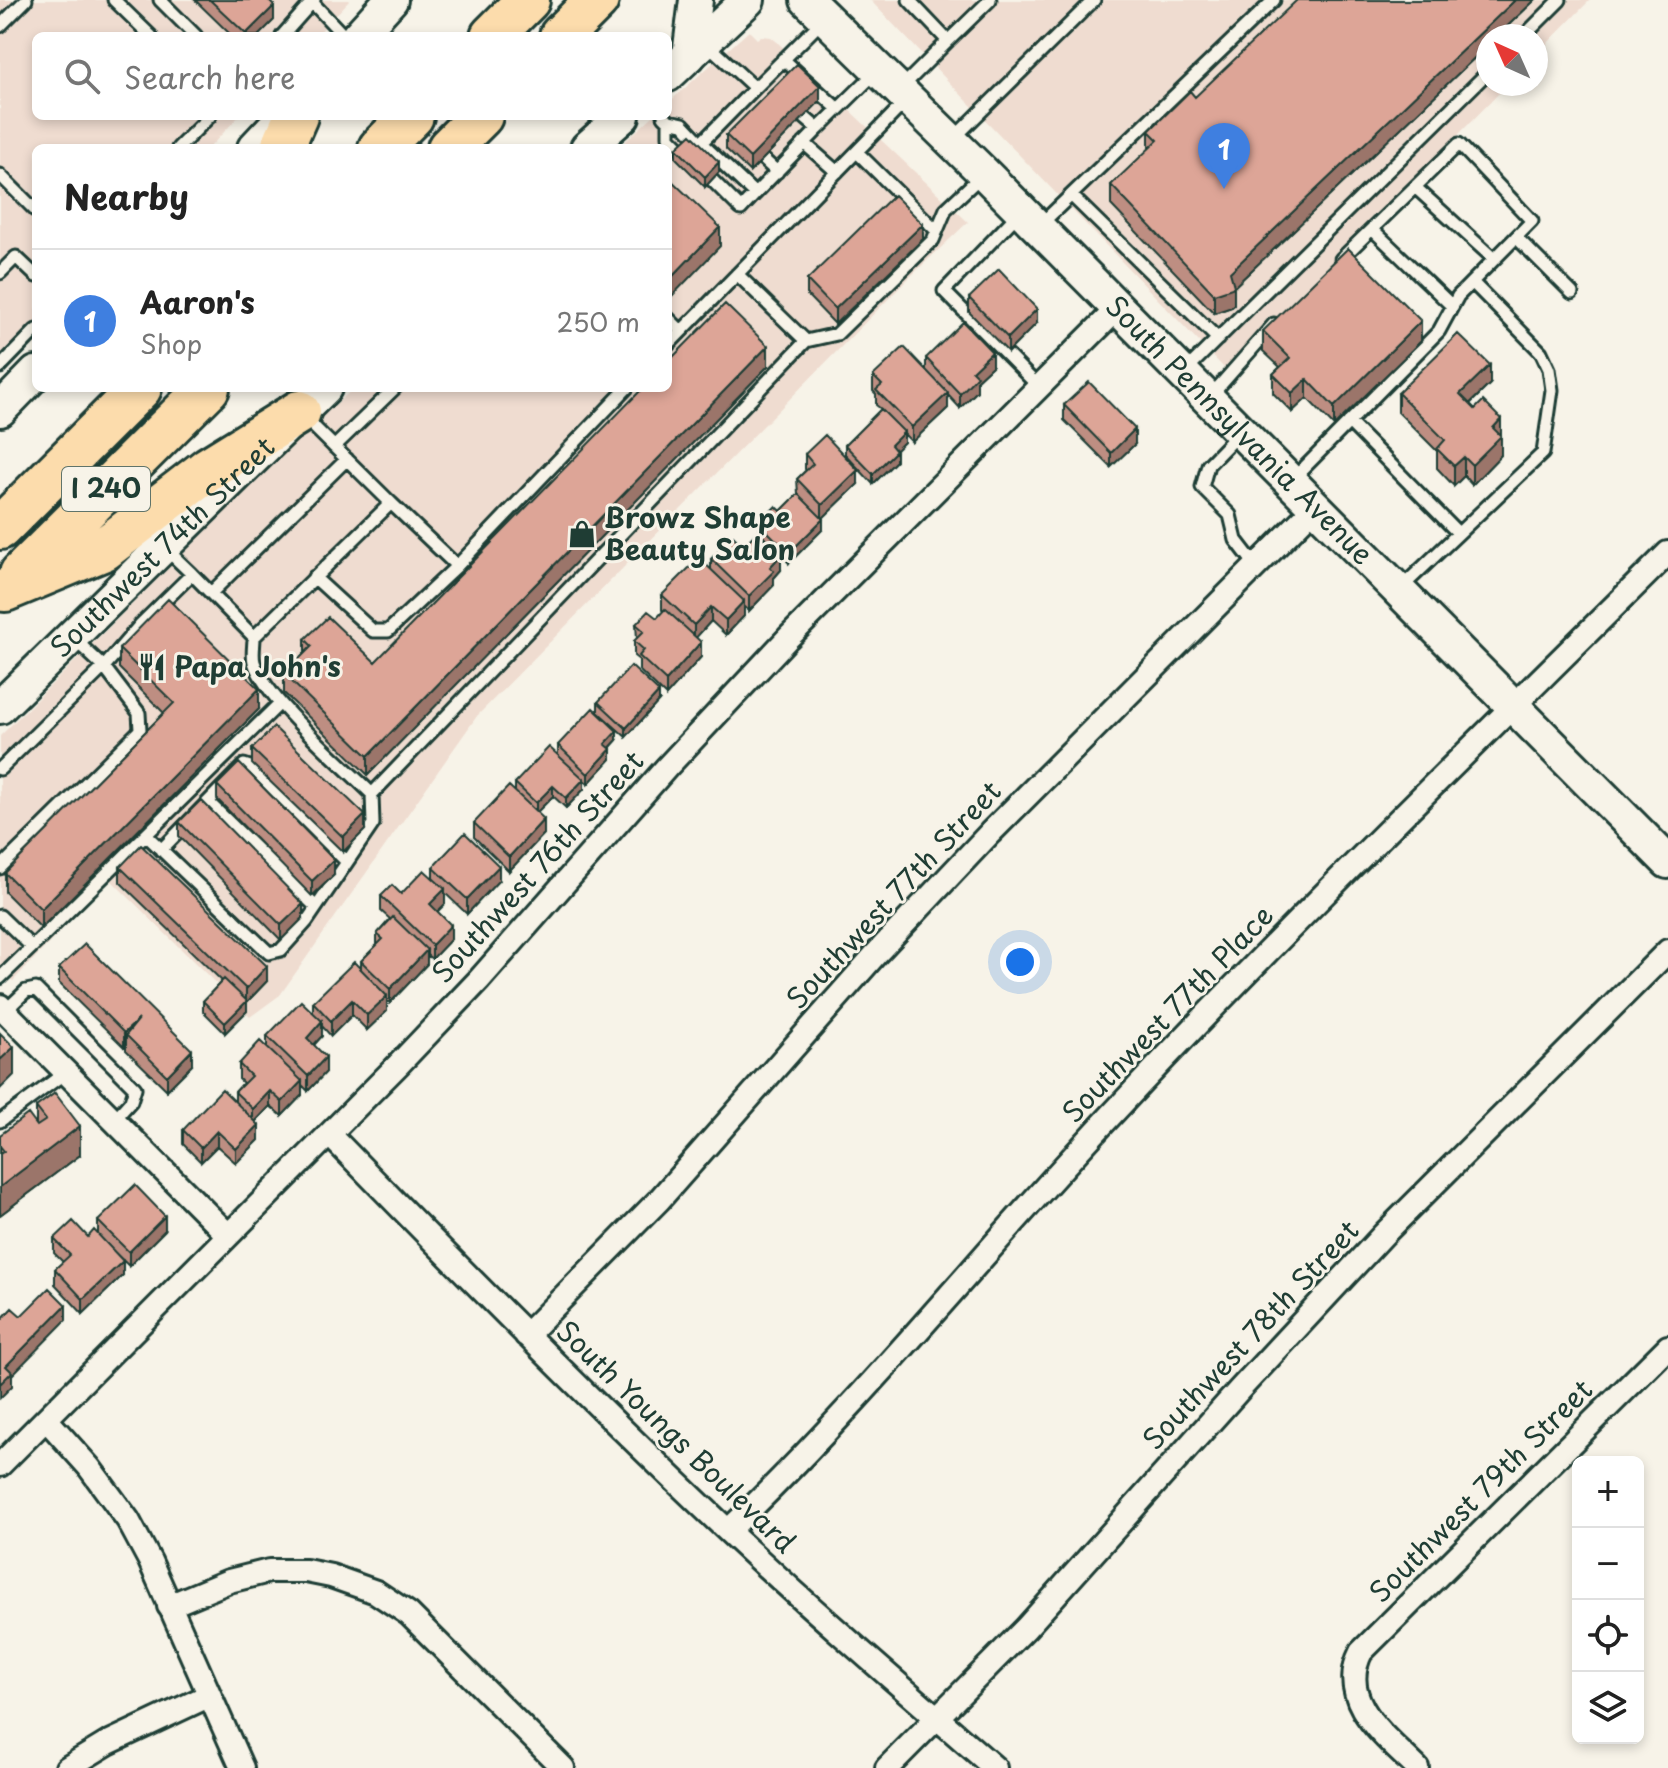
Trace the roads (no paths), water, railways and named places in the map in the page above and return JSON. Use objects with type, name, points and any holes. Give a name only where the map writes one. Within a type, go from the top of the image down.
[{"type":"highway","points":[[496,32],[528,0]]},
{"type":"highway","points":[[565,32],[597,0]]},
{"type":"highway","points":[[284,144],[294,120]]},
{"type":"highway","points":[[384,144],[408,120]]},
{"type":"highway","points":[[453,144],[477,120]]},
{"type":"highway","points":[[53,475],[106,392]]},
{"type":"highway","name":"I 240","points":[[0,528],[136,392]]},
{"type":"highway","name":"I 240","points":[[2,593],[204,392]]},
{"type":"highway","points":[[2,593],[104,549],[209,468],[312,400]]},
{"type":"main road","points":[[362,32],[391,0]]},
{"type":"main road","points":[[687,58],[696,0]]},
{"type":"main road","points":[[687,58],[748,0]]},
{"type":"main road","name":"South Pennsylvania Avenue","points":[[816,9],[984,173],[1668,862]]},
{"type":"main road","points":[[258,144],[280,120]]},
{"type":"main road","points":[[592,144],[618,120]]},
{"type":"main road","points":[[0,410],[32,377]]},
{"type":"main road","name":"Southwest 74th Street","points":[[0,707],[312,400]]},
{"type":"street","name":"Southwest 76th Street","points":[[0,1465],[330,1135],[479,980],[648,789],[788,638],[1118,308]]},
{"type":"street","name":"Southwest 77th Street","points":[[526,1335],[659,1200],[875,955],[990,833],[1316,506]]},
{"type":"street","name":"Southwest 77th Place","points":[[728,1531],[856,1402],[1040,1192],[1163,1059],[1668,553]]},
{"type":"street","name":"Southwest 78th Street","points":[[887,1768],[1026,1628],[1222,1408],[1362,1257],[1668,951]]},
{"type":"street","points":[[2,1008],[228,1235]]},
{"type":"street","name":"South Youngs Boulevard","points":[[330,1135],[526,1335],[728,1531],[995,1768]]},
{"type":"street","name":"Southwest 79th Street","points":[[1417,1768],[1373,1723],[1359,1703],[1354,1687],[1355,1669],[1361,1652],[1668,1347]]},
{"type":"street","points":[[46,1419],[89,1467],[128,1520],[150,1561],[242,1768]]},
{"type":"street","points":[[169,1606],[229,1581],[269,1571],[287,1570],[331,1576],[376,1592],[409,1614],[563,1768]]},
{"type":"street","points":[[67,1768],[108,1743],[208,1696]]},
{"type":"lane","points":[[0,26],[26,0]]},
{"type":"lane","points":[[114,0],[147,32]]},
{"type":"lane","points":[[160,0],[192,32]]},
{"type":"lane","points":[[909,0],[948,41]]},
{"type":"lane","points":[[712,180],[741,209],[838,109],[895,86],[990,0]]},
{"type":"lane","points":[[951,140],[1094,0]]},
{"type":"lane","points":[[1039,387],[944,291],[1029,219],[1071,195],[1274,0]]},
{"type":"lane","points":[[1536,24],[1560,0]]},
{"type":"lane","points":[[285,32],[312,1],[340,32]]},
{"type":"lane","points":[[701,143],[727,124],[755,88],[768,82],[816,9]]},
{"type":"lane","points":[[687,58],[755,88]]},
{"type":"lane","points":[[783,59],[838,109]]},
{"type":"lane","points":[[1183,373],[1476,84]]},
{"type":"lane","points":[[672,341],[857,152],[895,86]]},
{"type":"lane","points":[[804,117],[818,129]]},
{"type":"lane","points":[[182,144],[206,120]]},
{"type":"lane","points":[[667,120],[669,137],[683,151]]},
{"type":"lane","points":[[670,120],[683,124],[755,194]]},
{"type":"lane","points":[[804,143],[837,172]]},
{"type":"lane","points":[[1291,481],[1439,331],[1452,306],[1472,282],[1532,221],[1459,144],[1330,270]]},
{"type":"lane","points":[[857,152],[937,231]]},
{"type":"lane","points":[[763,159],[777,172]]},
{"type":"lane","points":[[372,794],[806,341],[837,334],[933,240],[946,209],[984,173]]},
{"type":"lane","points":[[0,175],[32,207]]},
{"type":"lane","points":[[1415,187],[1494,259]]},
{"type":"lane","points":[[1071,195],[1218,339]]},
{"type":"lane","points":[[1372,229],[1452,306]]},
{"type":"lane","points":[[1516,237],[1572,293]]},
{"type":"lane","points":[[0,273],[16,257],[32,272]]},
{"type":"lane","points":[[737,274],[806,341]]},
{"type":"lane","points":[[1399,590],[1543,453],[1552,390],[1549,369],[1541,352],[1472,282]]},
{"type":"lane","points":[[1208,398],[1256,341],[1287,311]]},
{"type":"lane","points":[[672,322],[681,331]]},
{"type":"lane","points":[[0,367],[32,334]]},
{"type":"lane","points":[[334,447],[391,392]]},
{"type":"lane","points":[[314,577],[373,631],[388,631],[457,566],[623,392]]},
{"type":"lane","points":[[312,400],[334,447],[457,566]]},
{"type":"lane","points":[[1349,422],[1458,533]]},
{"type":"lane","points":[[1241,431],[1208,465],[1202,487],[1230,515],[1236,540],[1256,566]]},
{"type":"lane","points":[[211,593],[347,459]]},
{"type":"lane","points":[[146,835],[269,953],[281,950],[316,907],[373,824],[372,794],[280,703],[265,684],[253,660],[254,637],[391,503]]},
{"type":"lane","points":[[164,546],[254,637]]},
{"type":"lane","points":[[0,769],[104,667],[140,625],[192,574]]},
{"type":"lane","points":[[0,868],[140,730],[139,713],[104,667],[72,636]]},
{"type":"lane","points":[[0,978],[280,703]]},
{"type":"lane","points":[[161,850],[244,765],[253,768],[347,862]]},
{"type":"lane","points":[[208,802],[316,907]]},
{"type":"lane","points":[[0,916],[32,947]]},
{"type":"lane","points":[[2,1008],[26,991],[36,989],[135,1088],[131,1101],[114,1120]]},
{"type":"lane","points":[[0,1121],[66,1072]]},
{"type":"place","name":"Aaron's","points":[[1224,189]]},
{"type":"place","name":"Browz Shape Beauty Salon","points":[[582,534]]},
{"type":"place","name":"Papa John's","points":[[152,667]]}]
